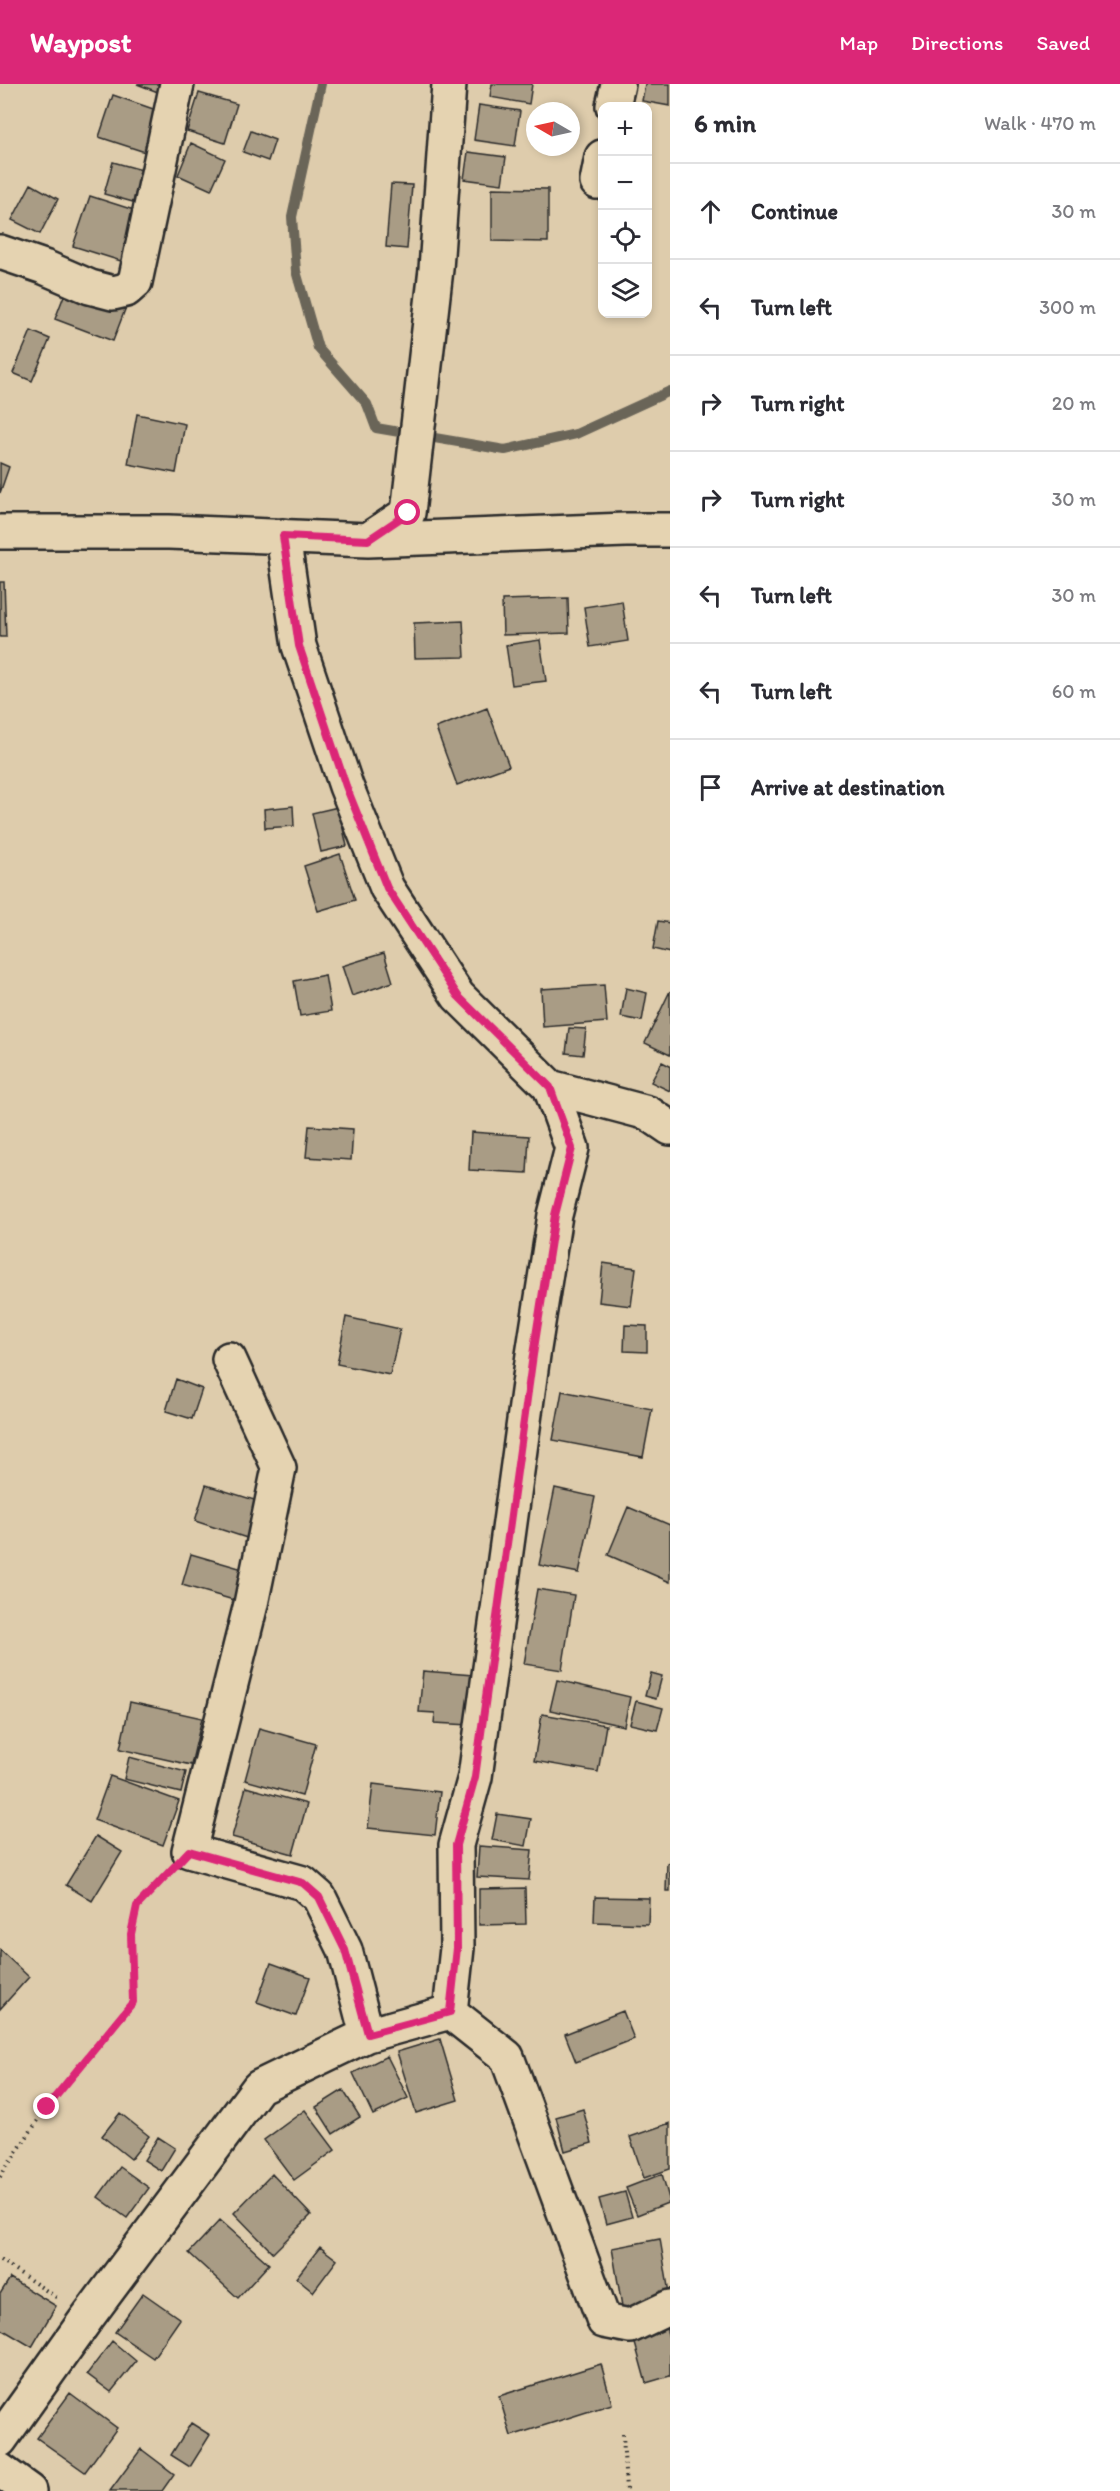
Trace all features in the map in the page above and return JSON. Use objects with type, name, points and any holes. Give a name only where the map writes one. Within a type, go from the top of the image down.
[{"type":"street","points":[[0,252],[44,267],[90,287],[113,293],[126,290],[135,282],[140,271],[177,84]]},
{"type":"street","points":[[368,540],[408,513],[436,269],[448,84]]},
{"type":"street","points":[[614,102],[618,84]]},
{"type":"street","points":[[0,532],[169,532],[368,540],[626,530],[670,531]]},
{"type":"street","points":[[283,536],[299,646],[346,786],[387,888],[458,996],[550,1087],[572,1148],[555,1215],[533,1355],[475,1777],[456,1845],[457,1948],[450,2012]]},
{"type":"street","points":[[550,1087],[648,1113],[670,1128]]},
{"type":"street","points":[[229,1359],[279,1468],[250,1604],[189,1851],[303,1883],[319,1897],[345,1950],[368,2034]]},
{"type":"street","points":[[0,2440],[87,2318],[259,2087],[368,2034],[450,2012]]},
{"type":"street","points":[[450,2012],[507,2057],[604,2320],[630,2326],[670,2307]]},
{"type":"street","points":[[0,2470],[29,2491]]},
{"type":"path","points":[[0,2177],[47,2107],[133,2002],[131,1934],[137,1906],[189,1851]]},
{"type":"path","points":[[0,2260],[87,2318]]},
{"type":"path","points":[[623,2434],[626,2491]]},
{"type":"building","points":[[137,84],[167,84],[163,94]]},
{"type":"building","points":[[492,84],[532,84],[529,102],[526,103],[490,97]]},
{"type":"building","points":[[645,84],[670,84],[670,106],[642,101]]},
{"type":"building","points":[[199,93],[237,104],[225,143],[187,131]]},
{"type":"building","points":[[113,95],[159,111],[145,152],[99,137]]},
{"type":"building","points":[[479,105],[520,111],[515,146],[474,140]]},
{"type":"building","points":[[251,131],[275,140],[268,161],[243,152]]},
{"type":"building","points":[[191,143],[225,159],[211,190],[178,175]]},
{"type":"building","points":[[468,152],[506,157],[502,184],[464,179]]},
{"type":"building","points":[[113,162],[142,170],[133,202],[104,194]]},
{"type":"building","points":[[31,184],[58,199],[40,234],[12,220]]},
{"type":"building","points":[[391,184],[412,185],[407,249],[386,247]]},
{"type":"building","points":[[492,188],[548,189],[548,242],[492,241]]},
{"type":"building","points":[[90,196],[137,211],[121,261],[73,246]]},
{"type":"building","points":[[68,285],[126,307],[113,341],[55,319]]},
{"type":"building","points":[[31,331],[50,339],[32,381],[13,373]]},
{"type":"building","points":[[137,414],[185,424],[176,473],[128,464]]},
{"type":"building","points":[[0,463],[9,467],[0,493]]},
{"type":"building","points":[[0,582],[4,582],[6,637],[0,637]]},
{"type":"building","points":[[568,598],[569,633],[503,635],[502,600]]},
{"type":"building","points":[[622,601],[628,641],[590,647],[584,607]]},
{"type":"building","points":[[463,621],[465,657],[415,658],[414,623]]},
{"type":"building","points":[[540,640],[546,681],[512,685],[506,645]]},
{"type":"building","points":[[487,708],[509,766],[457,785],[436,728]]},
{"type":"building","points":[[293,806],[294,826],[265,828],[264,809]]},
{"type":"building","points":[[338,807],[347,846],[321,852],[312,813]]},
{"type":"building","points":[[340,854],[355,900],[318,911],[304,866]]},
{"type":"building","points":[[658,921],[670,923],[670,953],[653,949]]},
{"type":"building","points":[[384,953],[393,982],[352,996],[342,966]]},
{"type":"building","points":[[325,975],[331,1011],[300,1016],[294,981]]},
{"type":"building","points":[[604,985],[607,1022],[543,1027],[541,989]]},
{"type":"building","points":[[626,988],[647,993],[642,1021],[621,1017]]},
{"type":"building","points":[[670,991],[670,1055],[645,1043]]},
{"type":"building","points":[[569,1028],[586,1029],[583,1055],[566,1053]]},
{"type":"building","points":[[662,1062],[670,1066],[670,1091],[651,1082]]},
{"type":"building","points":[[309,1126],[353,1129],[351,1160],[306,1157]]},
{"type":"building","points":[[471,1132],[529,1136],[527,1173],[469,1170]]},
{"type":"building","points":[[603,1263],[636,1268],[631,1306],[599,1302]]},
{"type":"building","points":[[346,1317],[400,1329],[390,1375],[337,1364]]},
{"type":"building","points":[[625,1325],[647,1326],[647,1352],[624,1351]]},
{"type":"building","points":[[176,1379],[202,1389],[192,1419],[166,1411]]},
{"type":"building","points":[[562,1391],[652,1409],[643,1457],[553,1440]]},
{"type":"building","points":[[206,1485],[270,1505],[259,1542],[195,1521]]},
{"type":"building","points":[[555,1488],[595,1497],[579,1573],[539,1565]]},
{"type":"building","points":[[628,1507],[670,1525],[670,1582],[608,1555]]},
{"type":"building","points":[[191,1554],[253,1572],[244,1603],[182,1585]]},
{"type":"building","points":[[537,1589],[574,1595],[562,1670],[524,1664]]},
{"type":"building","points":[[423,1671],[473,1675],[470,1725],[434,1723],[435,1713],[419,1712]]},
{"type":"building","points":[[651,1673],[662,1676],[656,1699],[645,1696]]},
{"type":"building","points":[[557,1680],[630,1697],[624,1726],[550,1710]]},
{"type":"building","points":[[636,1701],[663,1708],[657,1730],[630,1724]]},
{"type":"building","points":[[130,1702],[202,1718],[191,1765],[120,1749]]},
{"type":"building","points":[[542,1714],[606,1725],[598,1772],[534,1761]]},
{"type":"building","points":[[259,1728],[316,1744],[302,1796],[245,1780]]},
{"type":"building","points":[[129,1757],[186,1772],[181,1793],[124,1779]]},
{"type":"building","points":[[110,1776],[179,1801],[163,1845],[94,1820]]},
{"type":"building","points":[[373,1784],[440,1792],[435,1835],[368,1828]]},
{"type":"building","points":[[246,1787],[307,1804],[293,1854],[232,1837]]},
{"type":"building","points":[[497,1814],[531,1819],[526,1846],[492,1840]]},
{"type":"building","points":[[96,1836],[122,1852],[92,1901],[66,1885]]},
{"type":"building","points":[[479,1846],[532,1850],[529,1880],[477,1877]]},
{"type":"building","points":[[667,1863],[670,1863],[670,1891],[666,1891]]},
{"type":"building","points":[[525,1888],[526,1924],[479,1925],[479,1889]]},
{"type":"building","points":[[595,1897],[649,1898],[648,1924],[594,1922]]},
{"type":"building","points":[[0,1950],[29,1977],[0,2009]]},
{"type":"building","points":[[271,1963],[310,1977],[296,2016],[257,2002]]},
{"type":"building","points":[[623,2011],[634,2039],[576,2062],[565,2034]]},
{"type":"building","points":[[440,2039],[458,2100],[416,2113],[397,2052]]},
{"type":"building","points":[[387,2056],[408,2098],[373,2115],[353,2073]]},
{"type":"building","points":[[343,2090],[360,2117],[333,2134],[316,2107]]},
{"type":"building","points":[[583,2109],[592,2143],[565,2151],[556,2117]]},
{"type":"building","points":[[305,2110],[335,2150],[294,2180],[264,2140]]},
{"type":"building","points":[[120,2113],[149,2136],[131,2159],[102,2136]]},
{"type":"building","points":[[670,2123],[670,2169],[644,2178],[630,2137]]},
{"type":"building","points":[[158,2137],[175,2148],[161,2171],[144,2160]]},
{"type":"building","points":[[120,2167],[149,2188],[127,2218],[98,2197]]},
{"type":"building","points":[[272,2174],[311,2215],[273,2253],[234,2213]]},
{"type":"building","points":[[662,2174],[670,2202],[637,2215],[626,2188]]},
{"type":"building","points":[[625,2192],[632,2217],[606,2224],[599,2199]]},
{"type":"building","points":[[220,2220],[269,2264],[238,2298],[189,2253]]},
{"type":"building","points":[[660,2239],[670,2299],[623,2312],[612,2248]]},
{"type":"building","points":[[320,2247],[337,2260],[313,2292],[296,2278]]},
{"type":"building","points":[[10,2278],[56,2306],[32,2347],[0,2328],[0,2294]]},
{"type":"building","points":[[143,2293],[180,2319],[153,2358],[115,2332]]},
{"type":"building","points":[[666,2327],[670,2342],[670,2376],[646,2383],[633,2336]]},
{"type":"building","points":[[112,2341],[136,2361],[111,2392],[87,2374]]},
{"type":"building","points":[[601,2364],[612,2404],[511,2436],[499,2396]]},
{"type":"building","points":[[70,2393],[117,2428],[85,2472],[37,2438]]},
{"type":"building","points":[[191,2423],[210,2435],[190,2467],[171,2455]]},
{"type":"building","points":[[141,2449],[174,2474],[162,2491],[110,2491]]},
{"type":"waterway","points":[[321,84],[292,217],[296,271],[318,348],[367,404],[376,428],[505,450],[576,434],[670,391]]},
{"type":"route","points":[[47,2107],[133,2002],[131,1934],[137,1906],[189,1851],[303,1883],[319,1897],[345,1950],[368,2034],[450,2012],[457,1948],[456,1845],[475,1777],[533,1355],[555,1215],[572,1148],[550,1087],[458,996],[387,888],[346,786],[299,646],[283,536],[368,540],[408,513]]}]
